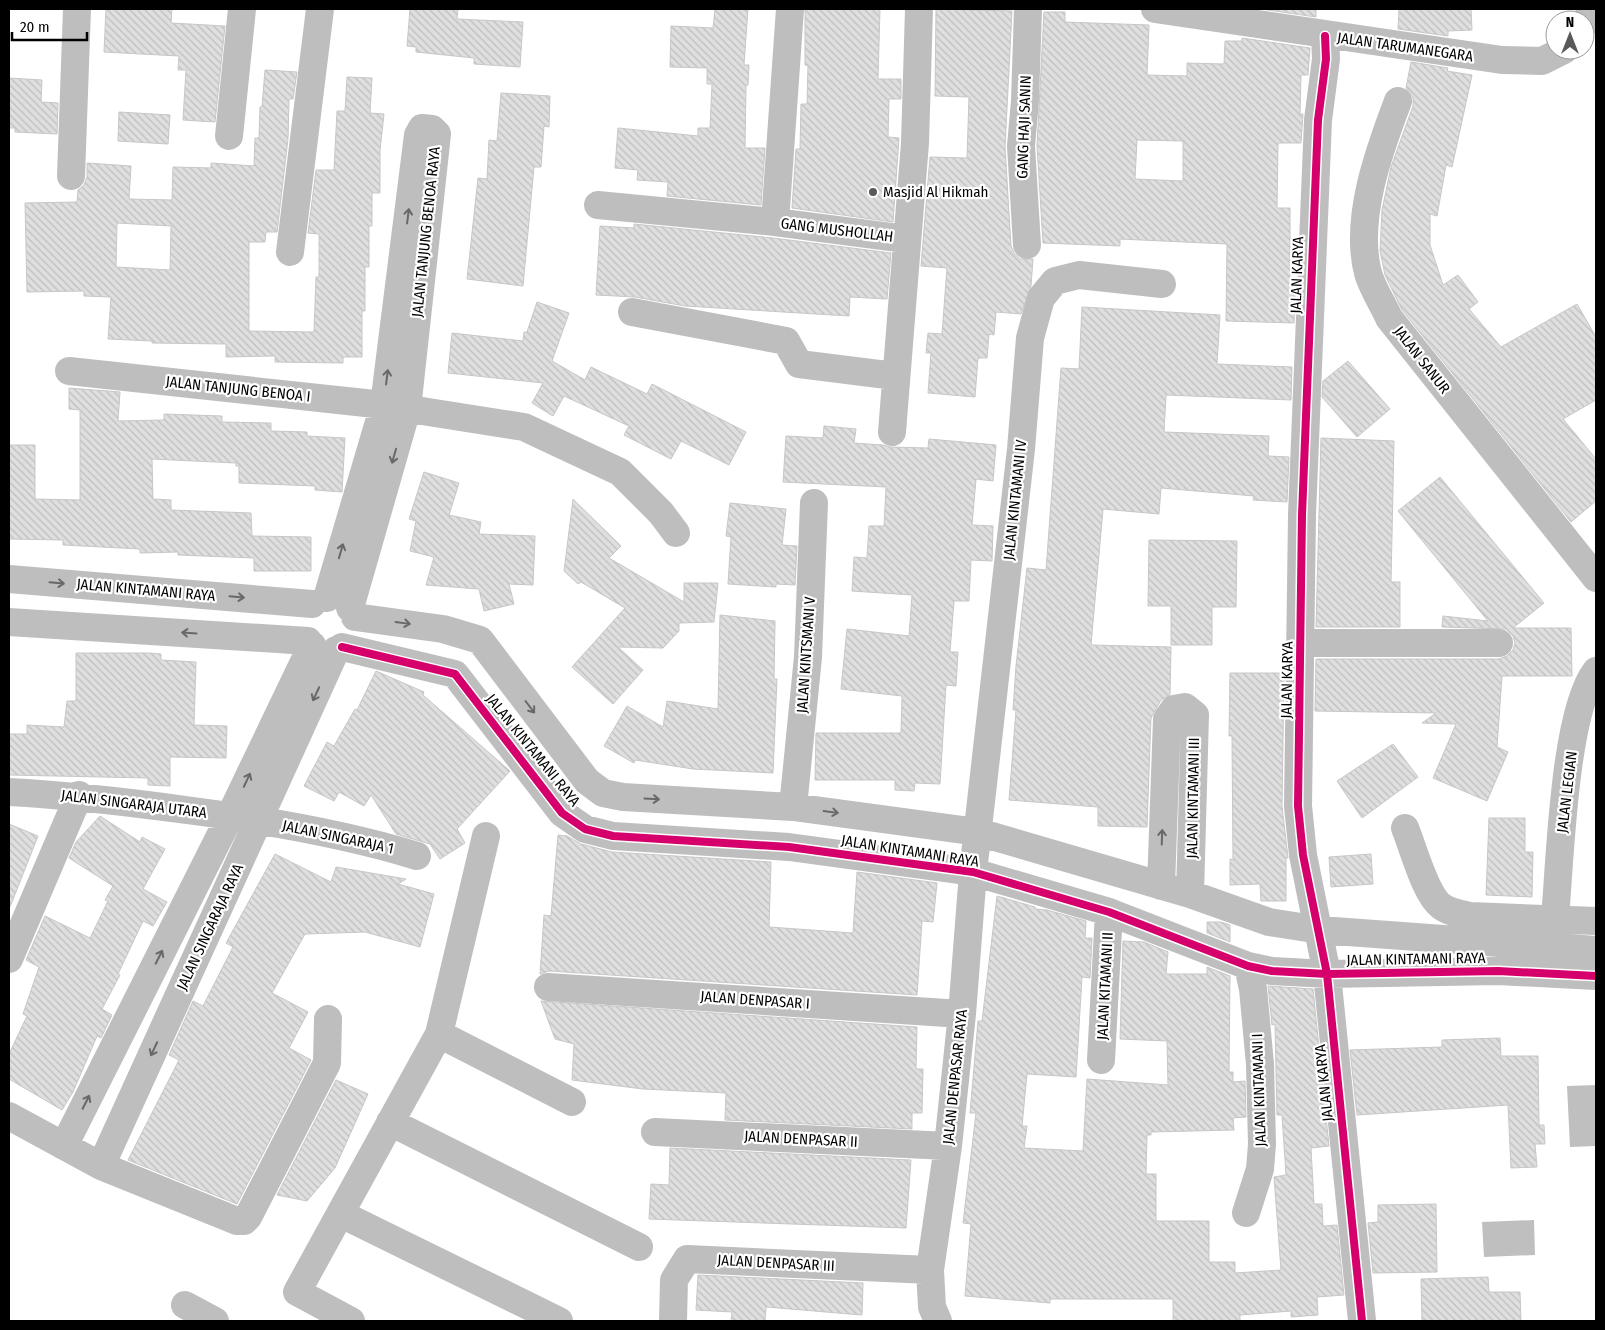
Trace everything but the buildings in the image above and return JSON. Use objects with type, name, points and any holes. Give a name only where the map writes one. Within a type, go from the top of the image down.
[{"type":"street","points":[[71,176],[77,9]]},
{"type":"street","points":[[229,136],[242,9]]},
{"type":"street","points":[[290,252],[320,9]]},
{"type":"street","points":[[776,222],[790,9]]},
{"type":"street","name":"GANG MUSHOLLAH","points":[[598,205],[776,222],[906,239],[915,143],[919,9]]},
{"type":"street","name":"GANG HAJI SANIN","points":[[1027,245],[1021,146],[1025,101],[1028,9]]},
{"type":"street","name":"JALAN TARUMANEGARA","points":[[1155,9],[1325,36],[1523,62],[1545,60]]},
{"type":"street","name":"JALAN KARYA","points":[[1325,36],[1326,59],[1318,120],[1314,192],[1302,515],[1298,806],[1303,855],[1320,930],[1327,974],[1362,1321]]},
{"type":"street","name":"JALAN SANUR","points":[[1398,101],[1374,171],[1367,209],[1364,239],[1368,273],[1389,318],[1596,578]]},
{"type":"street","name":"JALAN TANJUNG BENOA RAYA","points":[[336,606],[395,407],[437,134],[428,128],[422,128],[418,135],[395,407]]},
{"type":"street","points":[[892,432],[906,239]]},
{"type":"street","name":"JALAN KINTAMANI IV","points":[[978,832],[1021,449],[1029,346],[1041,298],[1054,281],[1079,275],[1162,284]]},
{"type":"street","points":[[632,312],[786,341],[799,364],[895,376]]},
{"type":"street","name":"JALAN TANJUNG BENOA I","points":[[69,370],[395,407],[524,427],[620,472],[661,513],[676,532]]},
{"type":"street","name":"JALAN KINTSMANI V","points":[[793,807],[808,656],[814,503]]},
{"type":"street","name":"JALAN KINTAMANI RAYA","points":[[9,579],[336,606],[443,629],[480,640],[588,781],[603,793],[623,797],[793,807],[978,832],[1190,894],[1269,922],[1320,930],[1596,950]]},
{"type":"street","points":[[336,606],[354,634],[325,646],[303,632],[302,621],[306,612],[336,606]]},
{"type":"street","name":"JALAN KINTAMANI RAYA","points":[[9,622],[325,646],[456,674],[562,813],[585,829],[613,836],[789,846],[973,872],[1109,912],[1248,966],[1272,971],[1327,974],[1498,971],[1596,976]]},
{"type":"street","points":[[1301,643],[1499,643]]},
{"type":"street","name":"JALAN SINGARAJA RAYA","points":[[64,1146],[230,816],[325,646]]},
{"type":"street","name":"JALAN SINGARAJA RAYA","points":[[101,1166],[259,820],[325,646]]},
{"type":"street","name":"JALAN LEGIAN","points":[[1556,918],[1570,760],[1580,703],[1596,671]]},
{"type":"street","name":"JALAN KINTAMANI III","points":[[1161,886],[1166,719],[1174,709],[1185,707],[1194,715],[1190,894]]},
{"type":"street","points":[[562,813],[588,781]]},
{"type":"street","name":"JALAN SINGARAJA UTARA","points":[[9,792],[79,795],[259,820]]},
{"type":"street","points":[[9,959],[79,795]]},
{"type":"street","name":"JALAN SINGARAJA 1","points":[[259,820],[366,840],[418,856]]},
{"type":"street","points":[[1405,828],[1430,891],[1439,905],[1453,912],[1470,916],[1596,920]]},
{"type":"street","name":"JALAN DENPASAR RAYA","points":[[938,1321],[932,1307],[930,1270],[948,1146],[978,832]]},
{"type":"street","points":[[351,1321],[297,1292],[439,1034],[486,836]]},
{"type":"street","name":"JALAN KITAMANI II","points":[[1101,1060],[1109,912]]},
{"type":"street","name":"JALAN KINTAMANI I","points":[[1246,1213],[1260,1169],[1262,1144],[1260,1064],[1253,989],[1248,966]]},
{"type":"street","name":"JALAN DENPASAR I","points":[[548,987],[962,1014]]},
{"type":"street","points":[[136,1003],[168,1020]]},
{"type":"street","points":[[9,1116],[101,1166],[237,1221],[244,1221],[327,1063],[328,1019]]},
{"type":"street","points":[[439,1034],[572,1102]]},
{"type":"street","points":[[390,1122],[639,1246]]},
{"type":"street","name":"JALAN DENPASAR II","points":[[655,1132],[948,1146]]},
{"type":"street","points":[[341,1214],[559,1321]]},
{"type":"street","name":"JALAN DENPASAR III","points":[[673,1321],[674,1280],[686,1260],[930,1270]]},
{"type":"street","points":[[185,1305],[215,1321]]},
{"type":"shaded area","points":[[1596,1085],[1596,1146],[1570,1147],[1567,1086]]},
{"type":"shaded area","points":[[1534,1220],[1535,1255],[1484,1257],[1482,1222]]},
{"type":"cycle path","points":[[1325,36],[1326,59],[1318,120],[1302,515],[1298,806],[1303,855],[1327,974],[1362,1321]]},
{"type":"cycle path","points":[[342,647],[455,674],[562,813],[585,829],[613,836],[789,847],[973,872],[1109,912],[1248,966],[1272,971],[1327,974],[1498,971],[1596,976]]},
{"type":"place","name":"Masjid Al Hikmah","points":[[873,192]]}]
